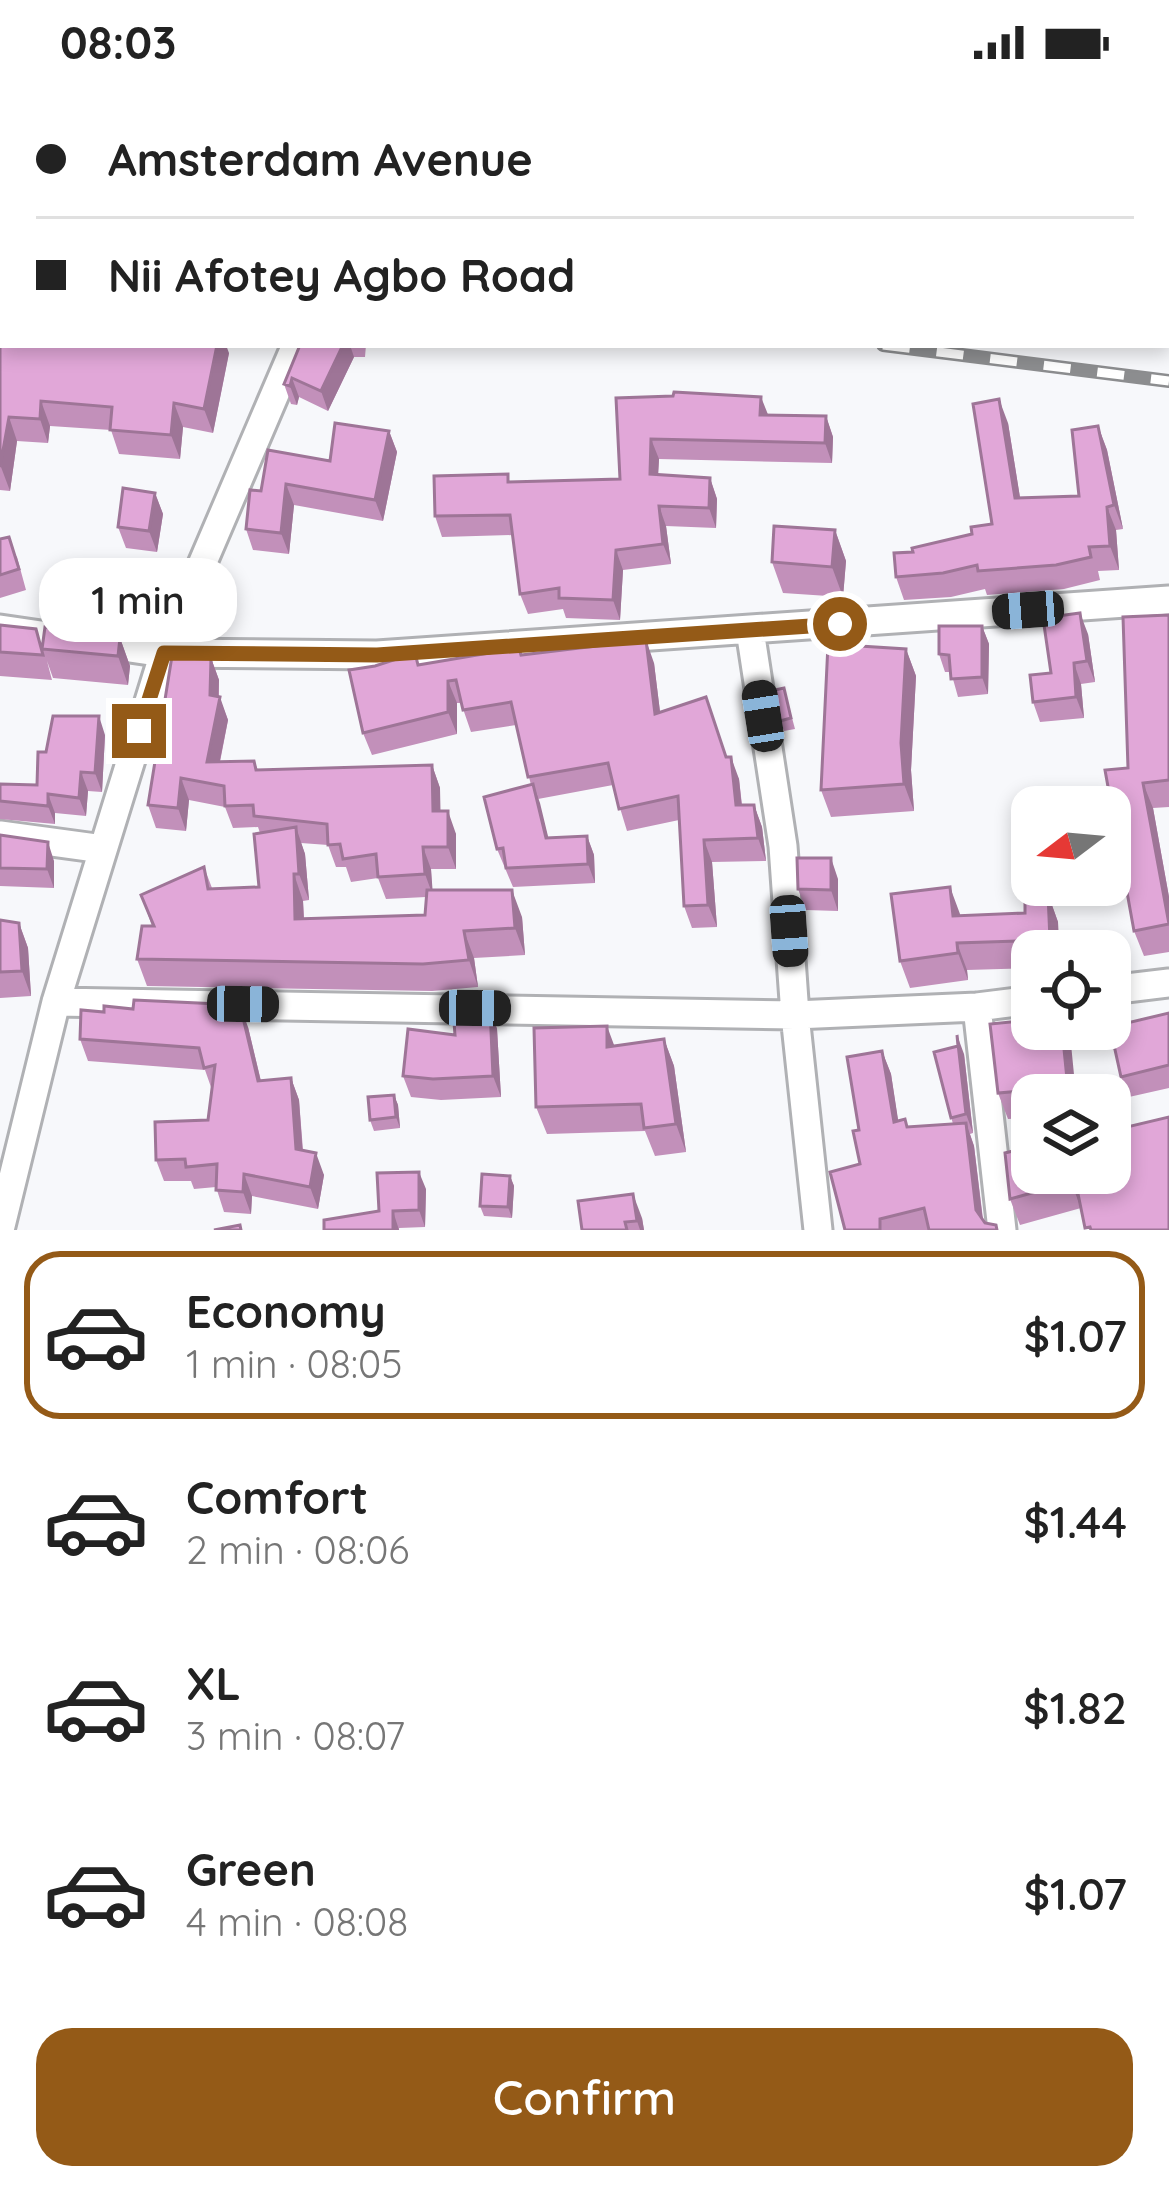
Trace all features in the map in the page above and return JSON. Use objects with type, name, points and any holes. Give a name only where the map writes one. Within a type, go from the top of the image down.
[{"type":"street","points":[[1,1230],[56,1002],[164,653],[295,348]]},
{"type":"street","points":[[0,629],[164,653],[377,655],[1169,600]]},
{"type":"street","points":[[750,630],[783,846],[818,1230]]},
{"type":"street","points":[[0,835],[103,849]]},
{"type":"street","points":[[1131,988],[1169,983]]},
{"type":"street","points":[[56,1002],[795,1015],[1011,1002]]},
{"type":"street","points":[[977,1006],[1002,1230]]},
{"type":"building","points":[[0,348],[216,348],[204,409],[174,403],[171,435],[110,430],[112,407],[41,401],[40,419],[9,417],[0,467]]},
{"type":"building","points":[[299,348],[342,348],[321,391],[292,378],[290,386],[284,384]]},
{"type":"building","points":[[674,392],[761,397],[760,415],[826,416],[825,443],[651,439],[650,474],[710,478],[709,508],[659,506],[663,544],[616,550],[613,600],[559,598],[559,588],[520,594],[510,515],[435,516],[434,476],[508,474],[508,482],[620,479],[616,398],[673,396]]},
{"type":"building","points":[[999,399],[1015,498],[1079,496],[1072,430],[1098,426],[1114,505],[1107,507],[1110,546],[1089,547],[1091,557],[1056,565],[978,571],[977,565],[896,577],[894,553],[913,552],[912,548],[972,534],[971,527],[992,524],[973,404]]},
{"type":"building","points":[[335,423],[389,431],[375,500],[286,484],[281,533],[246,529],[250,490],[261,491],[268,450],[330,461]]},
{"type":"building","points":[[123,488],[155,493],[149,531],[118,527]]},
{"type":"building","points":[[774,526],[835,530],[832,567],[772,562]]},
{"type":"building","points":[[9,537],[19,569],[0,575],[0,539]]},
{"type":"building","points":[[57,566],[107,574],[102,606],[53,599]]},
{"type":"building","points":[[1080,613],[1087,661],[1074,663],[1076,697],[1033,702],[1030,675],[1051,673],[1043,618]]},
{"type":"building","points":[[1169,615],[1169,780],[1143,783],[1169,924],[1134,931],[1129,906],[1131,786],[1108,786],[1105,770],[1128,768],[1123,617]]},
{"type":"building","points":[[0,625],[36,629],[43,655],[0,652]]},
{"type":"building","points":[[939,626],[982,626],[982,677],[951,679],[949,655],[939,654]]},
{"type":"building","points":[[45,627],[120,638],[118,656],[42,649]]},
{"type":"building","points":[[646,640],[655,714],[706,697],[726,757],[731,757],[736,805],[754,805],[758,838],[704,840],[708,905],[684,906],[678,796],[619,809],[608,763],[528,777],[511,702],[463,710],[456,680],[448,681],[448,712],[363,733],[349,670],[415,653],[418,665],[519,648],[521,655]]},
{"type":"building","points":[[828,644],[906,649],[901,743],[904,784],[821,790]]},
{"type":"building","points":[[172,656],[211,658],[210,695],[220,697],[207,762],[254,761],[256,770],[432,765],[433,811],[448,811],[448,847],[423,847],[425,874],[378,877],[376,854],[343,859],[340,844],[328,845],[327,824],[254,816],[253,805],[225,806],[224,786],[181,778],[178,808],[148,805]]},
{"type":"building","points":[[784,688],[791,718],[780,721],[775,690]]},
{"type":"building","points":[[53,716],[99,716],[95,773],[81,772],[79,798],[48,794],[48,806],[0,801],[0,784],[37,785],[38,752],[46,752]]},
{"type":"building","points":[[533,784],[546,838],[587,836],[588,864],[506,868],[484,797]]},
{"type":"building","points":[[296,827],[295,919],[425,915],[427,890],[512,890],[515,928],[464,931],[469,960],[423,964],[137,959],[142,926],[154,926],[141,895],[204,867],[208,889],[259,887],[254,834]]},
{"type":"building","points":[[0,835],[48,842],[47,869],[0,868]]},
{"type":"building","points":[[797,858],[831,858],[831,890],[798,889]]},
{"type":"building","points":[[950,887],[953,916],[1025,913],[1025,906],[1049,906],[1050,930],[1011,930],[1011,941],[957,943],[958,953],[900,961],[891,894]]},
{"type":"building","points":[[0,920],[19,923],[22,971],[0,972]]},
{"type":"building","points":[[134,1000],[240,1005],[258,1081],[291,1078],[296,1149],[316,1153],[310,1187],[244,1174],[243,1192],[216,1190],[217,1164],[186,1167],[185,1159],[156,1160],[155,1122],[208,1120],[215,1065],[204,1068],[199,1048],[80,1039],[81,1010],[133,1009]]},
{"type":"building","points":[[490,1008],[493,1076],[403,1076],[408,1029],[455,1035],[453,1010]]},
{"type":"building","points":[[1169,1013],[1169,1065],[1120,1074],[1115,1050],[1131,1050],[1131,1022]]},
{"type":"building","points":[[1011,1022],[1011,1050],[1064,1050],[1066,1074],[1011,1074],[1011,1092],[998,1093],[990,1024]]},
{"type":"building","points":[[607,1026],[607,1047],[664,1039],[676,1124],[644,1128],[641,1104],[536,1107],[534,1028]]},
{"type":"building","points":[[957,1035],[966,1114],[951,1118],[934,1052],[958,1046]]},
{"type":"building","points":[[882,1051],[894,1122],[905,1119],[907,1127],[966,1123],[976,1210],[997,1230],[929,1230],[924,1208],[880,1219],[880,1230],[845,1230],[830,1172],[860,1164],[847,1057]]},
{"type":"building","points":[[394,1095],[396,1117],[370,1120],[368,1097]]},
{"type":"building","points":[[1169,1117],[1169,1230],[1085,1228],[1078,1194],[1131,1194],[1131,1126]]},
{"type":"building","points":[[1011,1152],[1011,1194],[1028,1194],[1010,1199],[1005,1153]]},
{"type":"building","points":[[419,1172],[419,1210],[393,1211],[393,1230],[324,1230],[324,1220],[379,1211],[377,1173]]},
{"type":"building","points":[[482,1174],[510,1176],[508,1207],[480,1206]]},
{"type":"building","points":[[633,1194],[637,1221],[625,1222],[627,1230],[582,1230],[578,1201]]},
{"type":"railway","points":[[907,348],[1169,381]]},
{"type":"route","points":[[139,731],[164,653],[377,655],[840,624]]}]
